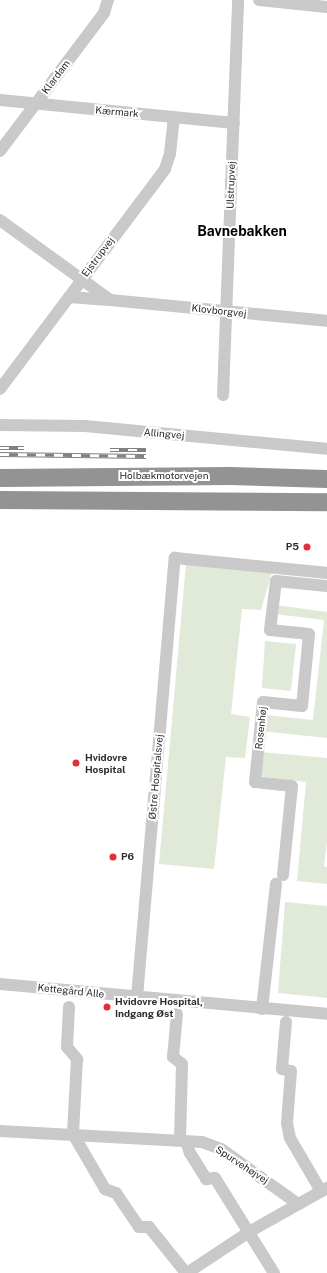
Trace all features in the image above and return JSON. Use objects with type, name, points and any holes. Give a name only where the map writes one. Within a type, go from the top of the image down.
[{"type":"highway","name":"Holbækmotorvejen","points":[[0,478],[230,476],[327,479]]},
{"type":"highway","points":[[0,500],[327,502]]},
{"type":"street","name":"Klardam","points":[[0,151],[104,13],[108,0]]},
{"type":"street","name":"Ulstrupvej","points":[[223,395],[238,0]]},
{"type":"street","points":[[259,0],[308,2],[327,7]]},
{"type":"street","name":"Kærmark","points":[[0,100],[234,123]]},
{"type":"street","name":"Ejstrupvej","points":[[0,389],[165,169],[170,154],[174,117]]},
{"type":"street","name":"Klovborgvej","points":[[0,220],[110,300]]},
{"type":"street","name":"Klovborgvej","points":[[69,297],[226,311],[327,322]]},
{"type":"street","name":"Allingvej","points":[[0,426],[85,426],[327,449]]},
{"type":"street","name":"Østre Hospitalsvej","points":[[137,997],[175,558],[327,573]]},
{"type":"street","name":"Rosenhøj","points":[[262,1009],[292,786],[255,782],[263,702],[302,706],[309,634],[270,630],[276,581],[327,586]]},
{"type":"street","name":"Kettegård Alle","points":[[0,984],[327,1014]]},
{"type":"street","points":[[69,1007],[67,1047],[77,1059],[73,1134],[105,1189],[116,1193],[139,1226],[149,1226],[186,1273],[249,1232],[324,1190],[290,1138],[287,1123],[290,1071],[282,1069],[286,1022]]},
{"type":"street","points":[[177,1014],[173,1057],[182,1064],[183,1140],[206,1179],[215,1178],[274,1273]]},
{"type":"street","name":"Spurvehøjvej","points":[[0,1131],[202,1142],[221,1149],[298,1204]]},
{"type":"green space","points":[[186,564],[272,572],[261,610],[242,609],[231,714],[250,717],[245,758],[226,757],[214,869],[159,864]]},
{"type":"green space","points":[[276,605],[327,612],[327,738],[260,731],[265,715],[313,720],[324,620],[275,614]]},
{"type":"green space","points":[[265,641],[296,644],[291,691],[262,688]]},
{"type":"green space","points":[[261,752],[327,758],[327,842],[324,866],[327,867],[327,884],[297,881],[306,782],[259,776]]},
{"type":"green space","points":[[285,902],[327,906],[327,998],[278,993]]},
{"type":"railway","points":[[0,448],[24,448]]},
{"type":"railway","points":[[110,450],[146,450]]},
{"type":"railway","points":[[0,454],[146,456]]},
{"type":"place","name":"P5","points":[[307,547]]},
{"type":"place","name":"Hvidovre Hospital","points":[[76,763]]},
{"type":"place","name":"P6","points":[[113,857]]},
{"type":"place","name":"Hvidovre Hospital, Indgang Øst","points":[[107,1007]]},
{"type":"district","name":"Bavnebakken","points":[[242,231]]}]
